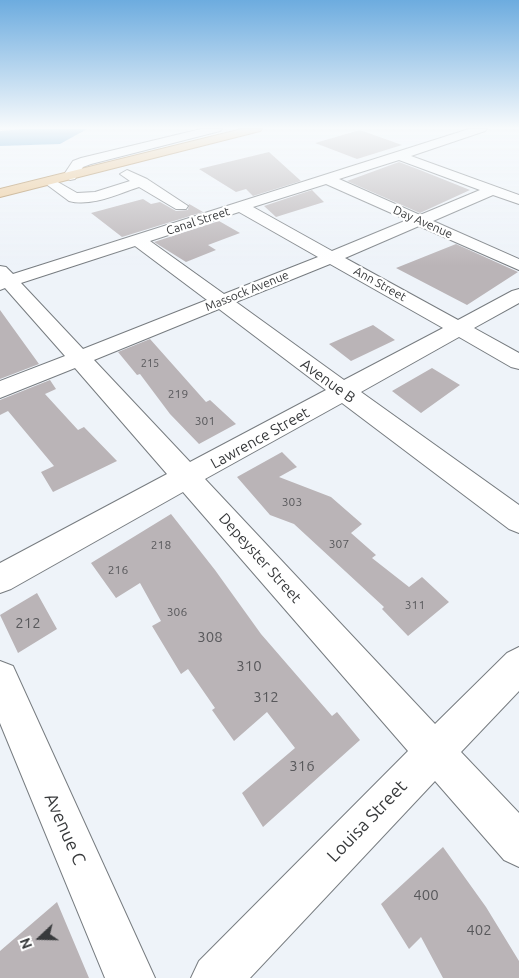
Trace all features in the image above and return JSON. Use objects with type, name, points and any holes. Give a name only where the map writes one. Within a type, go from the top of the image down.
[{"type":"main road","points":[[0,194],[75,175]]},
{"type":"street","points":[[129,175],[181,206]]},
{"type":"street","name":"Canal Street","points":[[3,279],[138,240],[341,175]]},
{"type":"street","points":[[451,175],[519,200]]},
{"type":"street","name":"Day Avenue","points":[[327,179],[519,265]]},
{"type":"street","points":[[49,181],[74,198],[96,196],[142,182]]},
{"type":"street","name":"Massock Avenue","points":[[0,390],[332,257],[493,190]]},
{"type":"street","name":"Ann Street","points":[[241,207],[519,362]]},
{"type":"street","name":"Avenue B","points":[[138,240],[519,521]]},
{"type":"street","name":"Depeyster Street","points":[[3,279],[80,358],[519,845]]},
{"type":"street","name":"Lawrence Street","points":[[0,579],[519,295]]},
{"type":"street","name":"Louisa Street","points":[[216,978],[519,664]]},
{"type":"street","name":"Avenue C","points":[[0,679],[130,978]]},
{"type":"building","points":[[208,175],[294,175],[301,181],[253,196],[246,189],[236,192]]},
{"type":"building","points":[[364,175],[431,175],[470,190],[420,213],[347,181]]},
{"type":"building","points":[[312,190],[324,202],[276,217],[264,206]]},
{"type":"building","points":[[179,198],[203,212],[122,237],[91,213],[143,199],[151,204],[160,202],[176,211],[188,210],[189,204]]},
{"type":"building","points":[[219,221],[240,233],[208,245],[216,250],[186,262],[154,242]]},
{"type":"building","points":[[456,244],[518,272],[467,305],[396,268]]},
{"type":"building","points":[[0,310],[39,364],[0,379]]},
{"type":"building","points":[[373,325],[395,340],[351,361],[329,344]]},
{"type":"building","points":[[150,339],[206,402],[210,400],[236,424],[199,444],[170,414],[140,374],[137,375],[118,352]]},
{"type":"building","points":[[432,368],[460,385],[421,413],[392,391]]},
{"type":"building","points":[[50,380],[56,389],[45,394],[78,430],[84,427],[117,461],[53,492],[41,472],[54,466],[8,411],[0,415],[0,400]]},
{"type":"building","points":[[282,452],[297,467],[279,477],[331,497],[362,524],[351,533],[376,555],[372,558],[409,587],[422,577],[449,602],[408,636],[382,609],[384,607],[294,524],[270,515],[237,477]]},
{"type":"building","points":[[171,514],[215,570],[261,634],[332,716],[337,712],[360,740],[263,827],[242,793],[295,748],[267,712],[234,741],[212,710],[215,708],[188,669],[181,674],[152,626],[161,621],[140,583],[116,598],[91,563]]},
{"type":"building","points":[[37,593],[57,629],[18,653],[0,615]]},
{"type":"building","points":[[443,847],[486,907],[519,961],[519,978],[443,978],[421,937],[409,949],[381,904]]},
{"type":"building","points":[[57,902],[89,978],[0,978],[0,951]]}]
